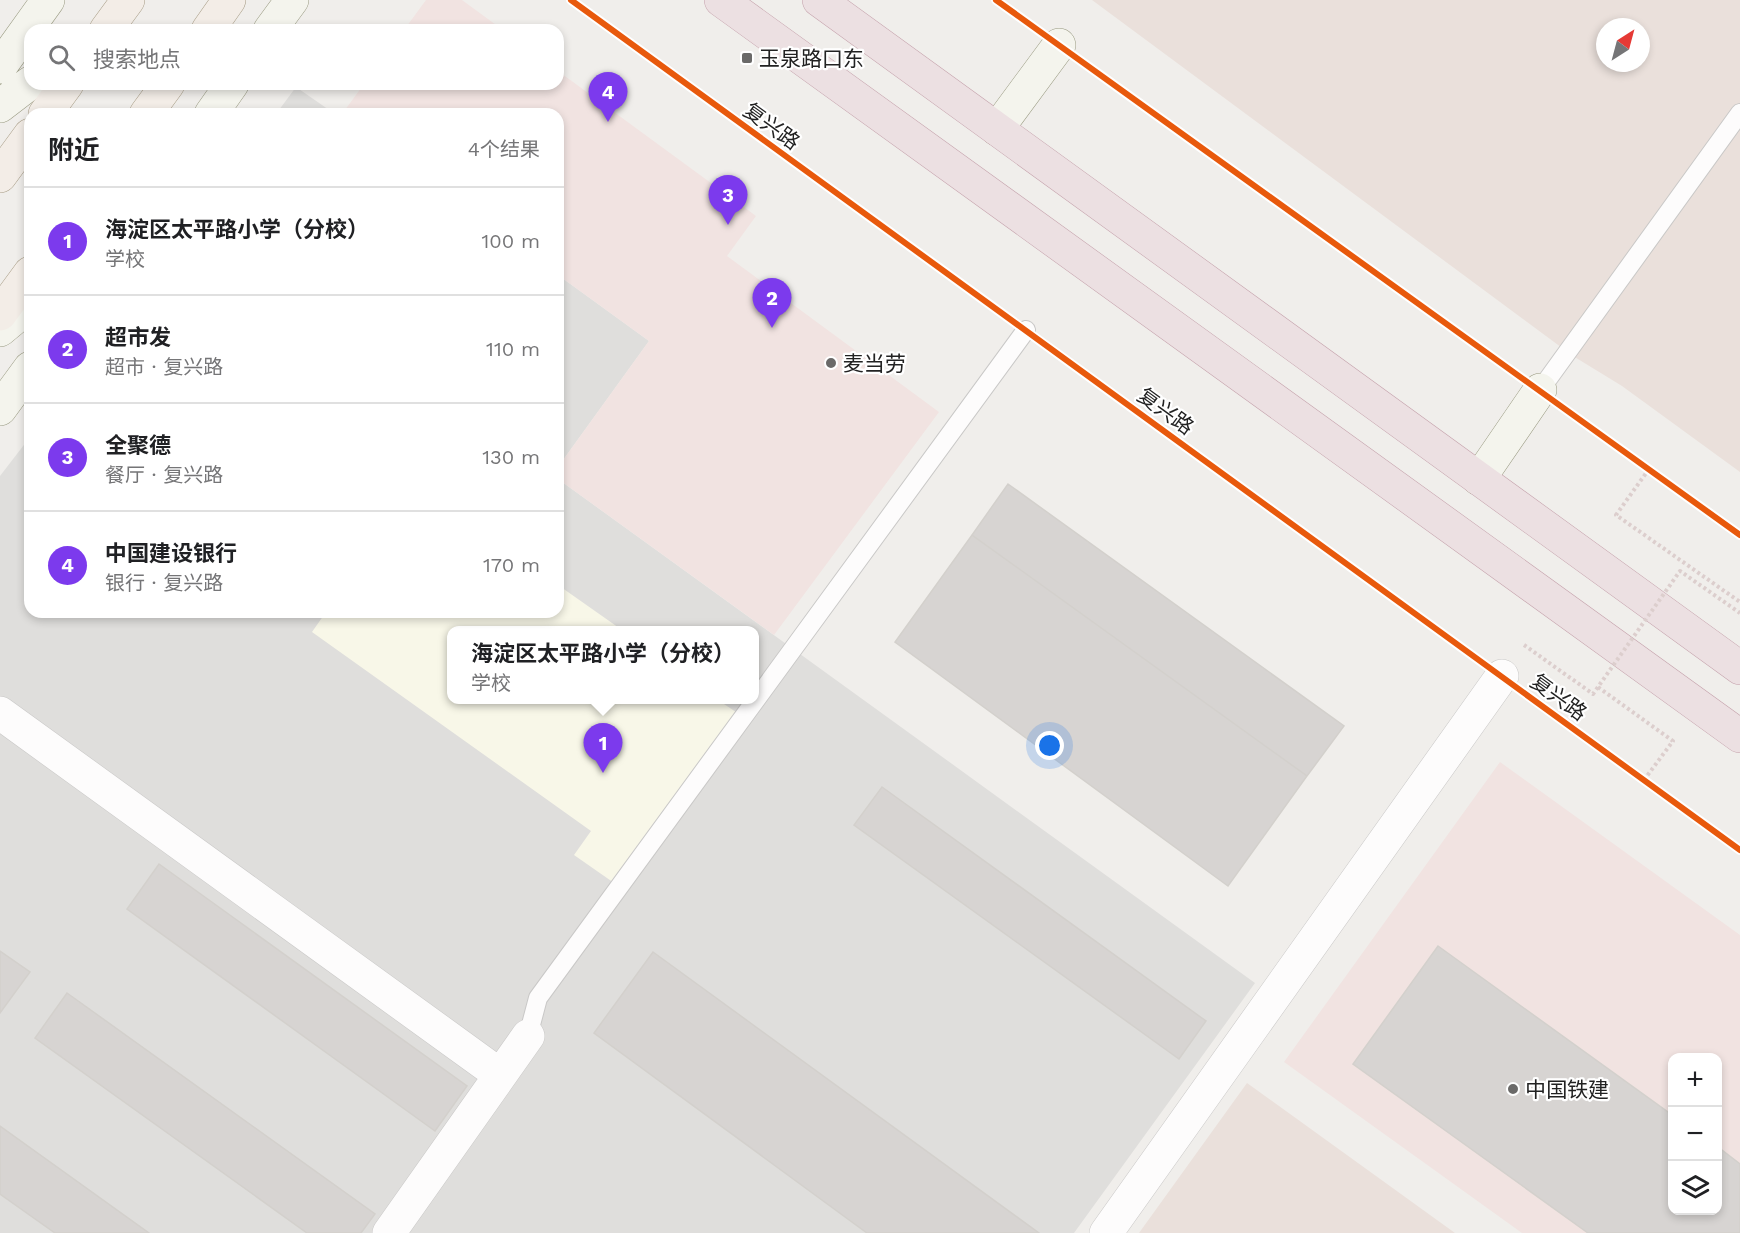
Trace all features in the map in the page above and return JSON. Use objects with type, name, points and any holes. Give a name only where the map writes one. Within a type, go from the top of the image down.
[{"type":"highway","points":[[721,0],[1740,736]]},
{"type":"highway","points":[[819,0],[1740,668]]},
{"type":"main road","points":[[212,24],[229,0]]},
{"type":"main road","points":[[49,108],[63,90]]},
{"type":"main road","points":[[150,108],[164,90]]},
{"type":"main road","points":[[0,176],[24,143]]},
{"type":"main road","points":[[0,315],[24,281]]},
{"type":"street","points":[[31,24],[48,0]]},
{"type":"street","points":[[274,24],[291,0]]},
{"type":"street","points":[[0,68],[24,34]]},
{"type":"street","points":[[997,129],[1059,45]]},
{"type":"street","points":[[0,106],[24,88]]},
{"type":"street","points":[[215,108],[228,90]]},
{"type":"street","points":[[0,330],[24,310]]},
{"type":"street","points":[[0,409],[24,376]]},
{"type":"street","points":[[1479,478],[1540,390]]},
{"type":"street","points":[[1106,1233],[1502,676]]},
{"type":"street","points":[[0,713],[500,1075]]},
{"type":"street","points":[[389,1233],[528,1035]]},
{"type":"lane","points":[[1540,390],[1740,113]]},
{"type":"lane","points":[[759,695],[1026,330]]},
{"type":"lane","points":[[528,1035],[538,998],[753,704]]},
{"type":"path","points":[[1640,462],[1658,476]]},
{"type":"path","points":[[1649,469],[1616,514],[1740,602]]},
{"type":"path","points":[[1524,645],[1593,694],[1680,571],[1740,613]]},
{"type":"path","points":[[1598,687],[1673,741],[1644,780]]},
{"type":"path","points":[[1635,773],[1654,787]]},
{"type":"shaded area","points":[[426,0],[462,0],[495,24],[408,24]]},
{"type":"shaded area","points":[[1092,0],[1740,0],[1740,472],[1622,386],[1573,356]]},
{"type":"shaded area","points":[[564,75],[756,216],[727,256],[939,412],[774,635],[564,483],[564,459],[649,341],[564,279],[564,108],[346,108],[360,90],[564,90]]},
{"type":"shaded area","points":[[294,90],[300,90],[326,108],[280,108]]},
{"type":"shaded area","points":[[564,279],[649,341],[564,459]]},
{"type":"shaded area","points":[[24,445],[24,618],[564,618],[564,483],[1255,983],[1074,1233],[0,1233],[0,476]]},
{"type":"shaded area","points":[[564,589],[616,626],[447,626],[447,704],[724,704],[739,714],[617,885],[574,855],[591,831],[312,632],[322,618],[564,618]]},
{"type":"shaded area","points":[[1500,762],[1740,935],[1740,1233],[1522,1233],[1284,1062]]},
{"type":"shaded area","points":[[1247,1083],[1455,1233],[1139,1233]]},
{"type":"building","points":[[1008,484],[1344,726],[1307,776],[972,535]]},
{"type":"building","points":[[972,535],[1307,776],[1228,886],[895,642]]},
{"type":"building","points":[[882,787],[1206,1021],[1179,1059],[854,825]]},
{"type":"building","points":[[159,864],[467,1086],[435,1131],[127,909]]},
{"type":"building","name":"中国铁建","points":[[1438,946],[1668,1112],[1668,1215],[1722,1215],[1722,1150],[1740,1164],[1740,1233],[1588,1233],[1353,1064]]},
{"type":"building","points":[[0,951],[30,972],[0,1013]]},
{"type":"building","points":[[653,952],[1039,1233],[867,1233],[594,1033]]},
{"type":"building","points":[[67,993],[375,1214],[361,1233],[307,1233],[35,1038]]},
{"type":"building","points":[[0,1126],[149,1233],[55,1233],[0,1194]]},
{"type":"cycle path","name":"复兴路","points":[[571,0],[1740,850]]},
{"type":"cycle path","points":[[996,0],[1740,535]]},
{"type":"place","name":"玉泉路口东","points":[[747,58]]},
{"type":"place","name":"中国建设银行","points":[[608,122]]},
{"type":"place","name":"全聚德","points":[[728,225]]},
{"type":"place","name":"超市发","points":[[772,328]]},
{"type":"place","name":"麦当劳","points":[[831,363]]},
{"type":"place","name":"海淀区太平路小学（分校）","points":[[603,773]]},
{"type":"place","name":"中国铁建","points":[[1513,1089]]}]
